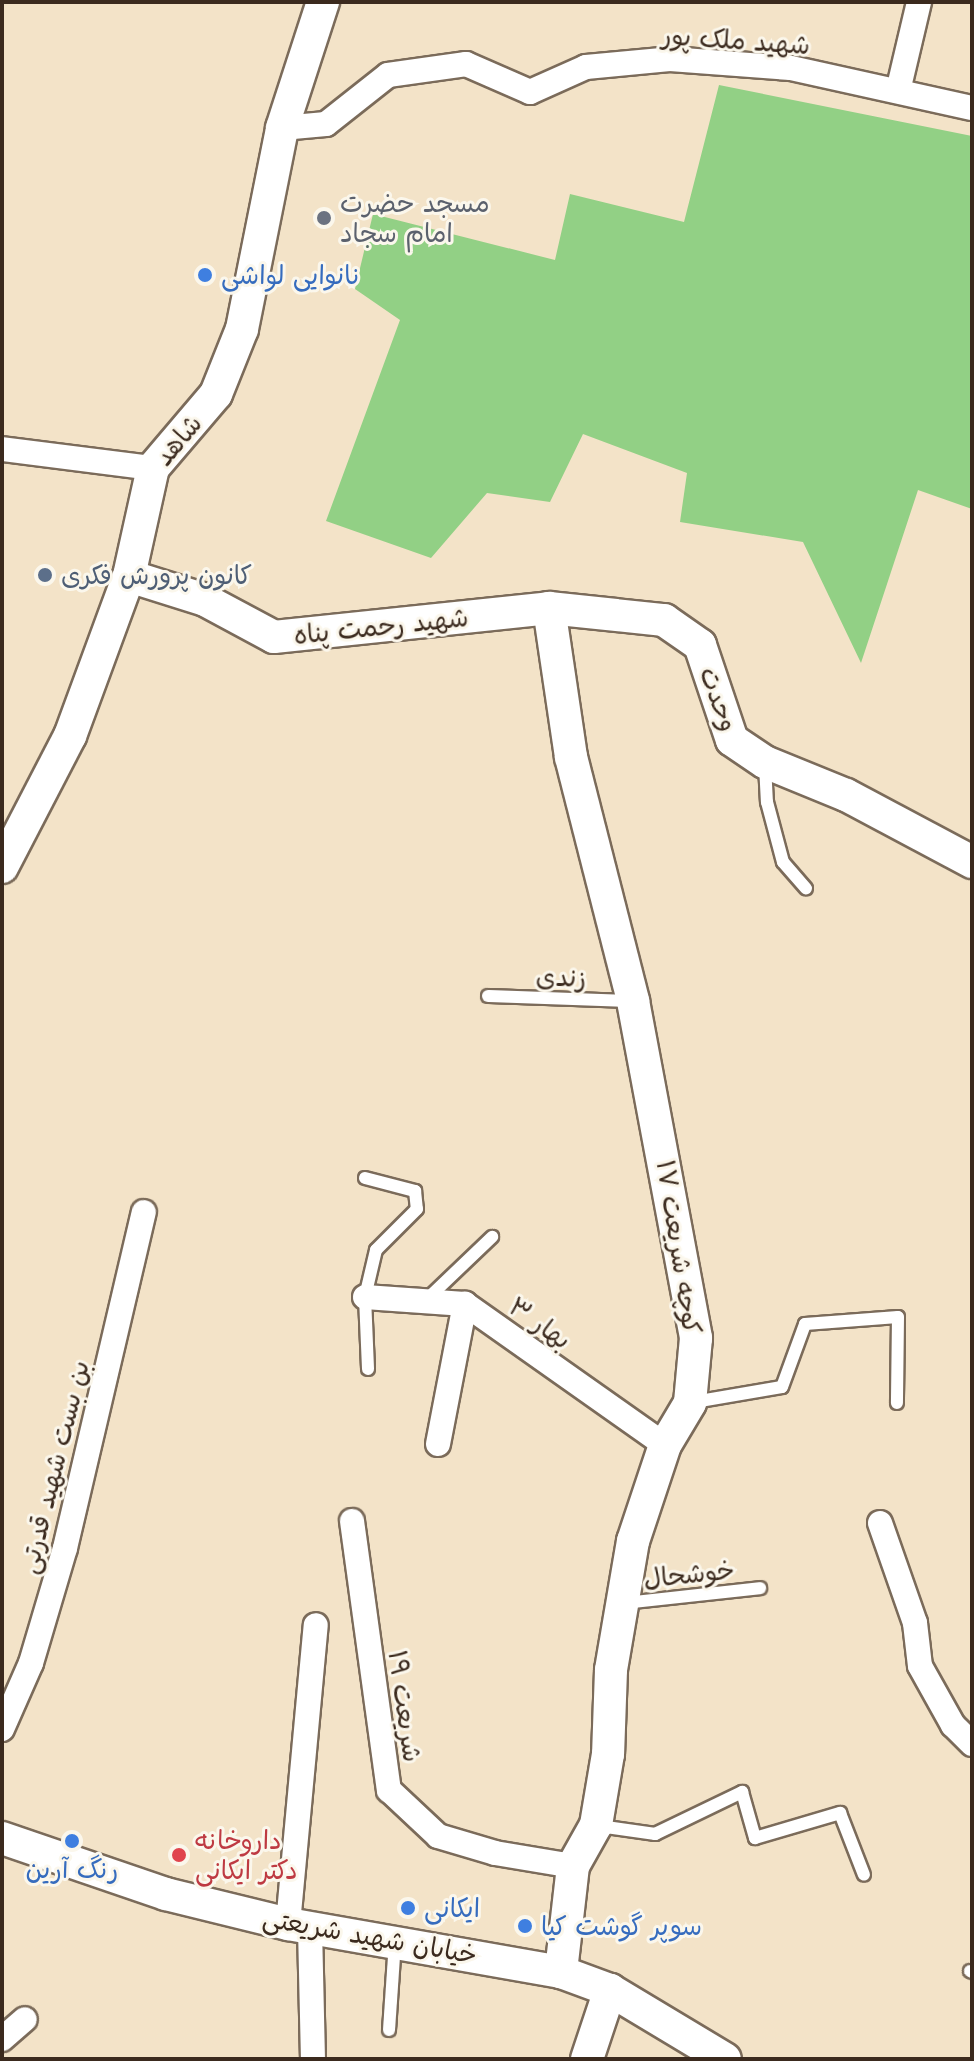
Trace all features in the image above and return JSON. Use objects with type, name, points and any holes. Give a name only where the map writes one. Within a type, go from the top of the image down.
[{"type":"street","name":"شاهد","points":[[2,867],[70,736],[129,576],[153,468],[216,394],[242,329],[282,128],[323,2]]},
{"type":"street","points":[[898,91],[919,2]]},
{"type":"street","name":"شهید ملک پور","points":[[282,128],[326,124],[388,75],[466,64],[530,92],[586,67],[670,59],[791,68],[972,108]]},
{"type":"street","points":[[2,449],[153,468]]},
{"type":"street","name":"شهید رحمت پناه","points":[[129,576],[205,600],[274,637],[549,608]]},
{"type":"street","name":"وحدت","points":[[549,608],[664,620],[700,645],[732,740],[765,762],[846,795],[972,862]]},
{"type":"street","name":"کوچه شریعت ۱۷","points":[[549,608],[571,757],[633,1001],[696,1338],[690,1403],[665,1445],[633,1541],[622,1603],[596,1825],[573,1866],[561,1972]]},
{"type":"street","name":"بن بست شهید قدرتی","points":[[2,1729],[31,1663],[65,1548],[144,1212]]},
{"type":"street","points":[[365,1297],[465,1304],[438,1444]]},
{"type":"street","name":"بهار ۳","points":[[465,1304],[665,1445]]},
{"type":"street","name":"شریعت ۱۹","points":[[352,1521],[389,1790],[438,1836],[495,1853],[573,1866]]},
{"type":"street","points":[[880,1523],[915,1623],[920,1666],[953,1725],[972,1744]]},
{"type":"street","points":[[313,2059],[299,1926],[316,1625]]},
{"type":"street","name":"خیابان شهید شریعتی","points":[[2,1838],[166,1894],[299,1926],[395,1940],[561,1972],[610,1990],[694,2051],[725,2059]]},
{"type":"street","points":[[587,2059],[610,1990]]},
{"type":"street","points":[[2,2039],[25,2019]]},
{"type":"lane","points":[[765,762],[767,802],[783,862],[806,888]]},
{"type":"lane","name":"زندی","points":[[488,996],[633,1001]]},
{"type":"lane","points":[[365,1178],[415,1191],[417,1209],[376,1250],[365,1297],[368,1369]]},
{"type":"lane","points":[[423,1303],[492,1237]]},
{"type":"lane","points":[[690,1403],[782,1387],[805,1324],[898,1317],[897,1403]]},
{"type":"lane","name":"خوشحال","points":[[622,1603],[760,1588]]},
{"type":"lane","points":[[596,1825],[655,1834],[742,1792],[755,1838],[840,1813],[864,1875]]},
{"type":"lane","points":[[389,2030],[395,1940]]},
{"type":"green space","points":[[719,85],[972,136],[972,509],[918,490],[861,663],[803,542],[680,522],[687,473],[583,434],[550,502],[487,493],[431,558],[326,521],[400,320],[355,289],[373,214],[555,260],[570,194],[684,222]]},
{"type":"place","name":"مسجد حضرت امام سجاد","points":[[324,218]]},
{"type":"place","name":"نانوایی لواشی","points":[[205,275]]},
{"type":"place","name":"کانون پرورش فکری","points":[[45,575]]},
{"type":"place","name":"رنگ آرین","points":[[72,1841]]},
{"type":"place","name":"داروخانه دکتر ایکانی","points":[[179,1855]]},
{"type":"place","name":"ایکانی","points":[[408,1908]]},
{"type":"place","name":"سوپر گوشت کیا","points":[[525,1926]]}]
